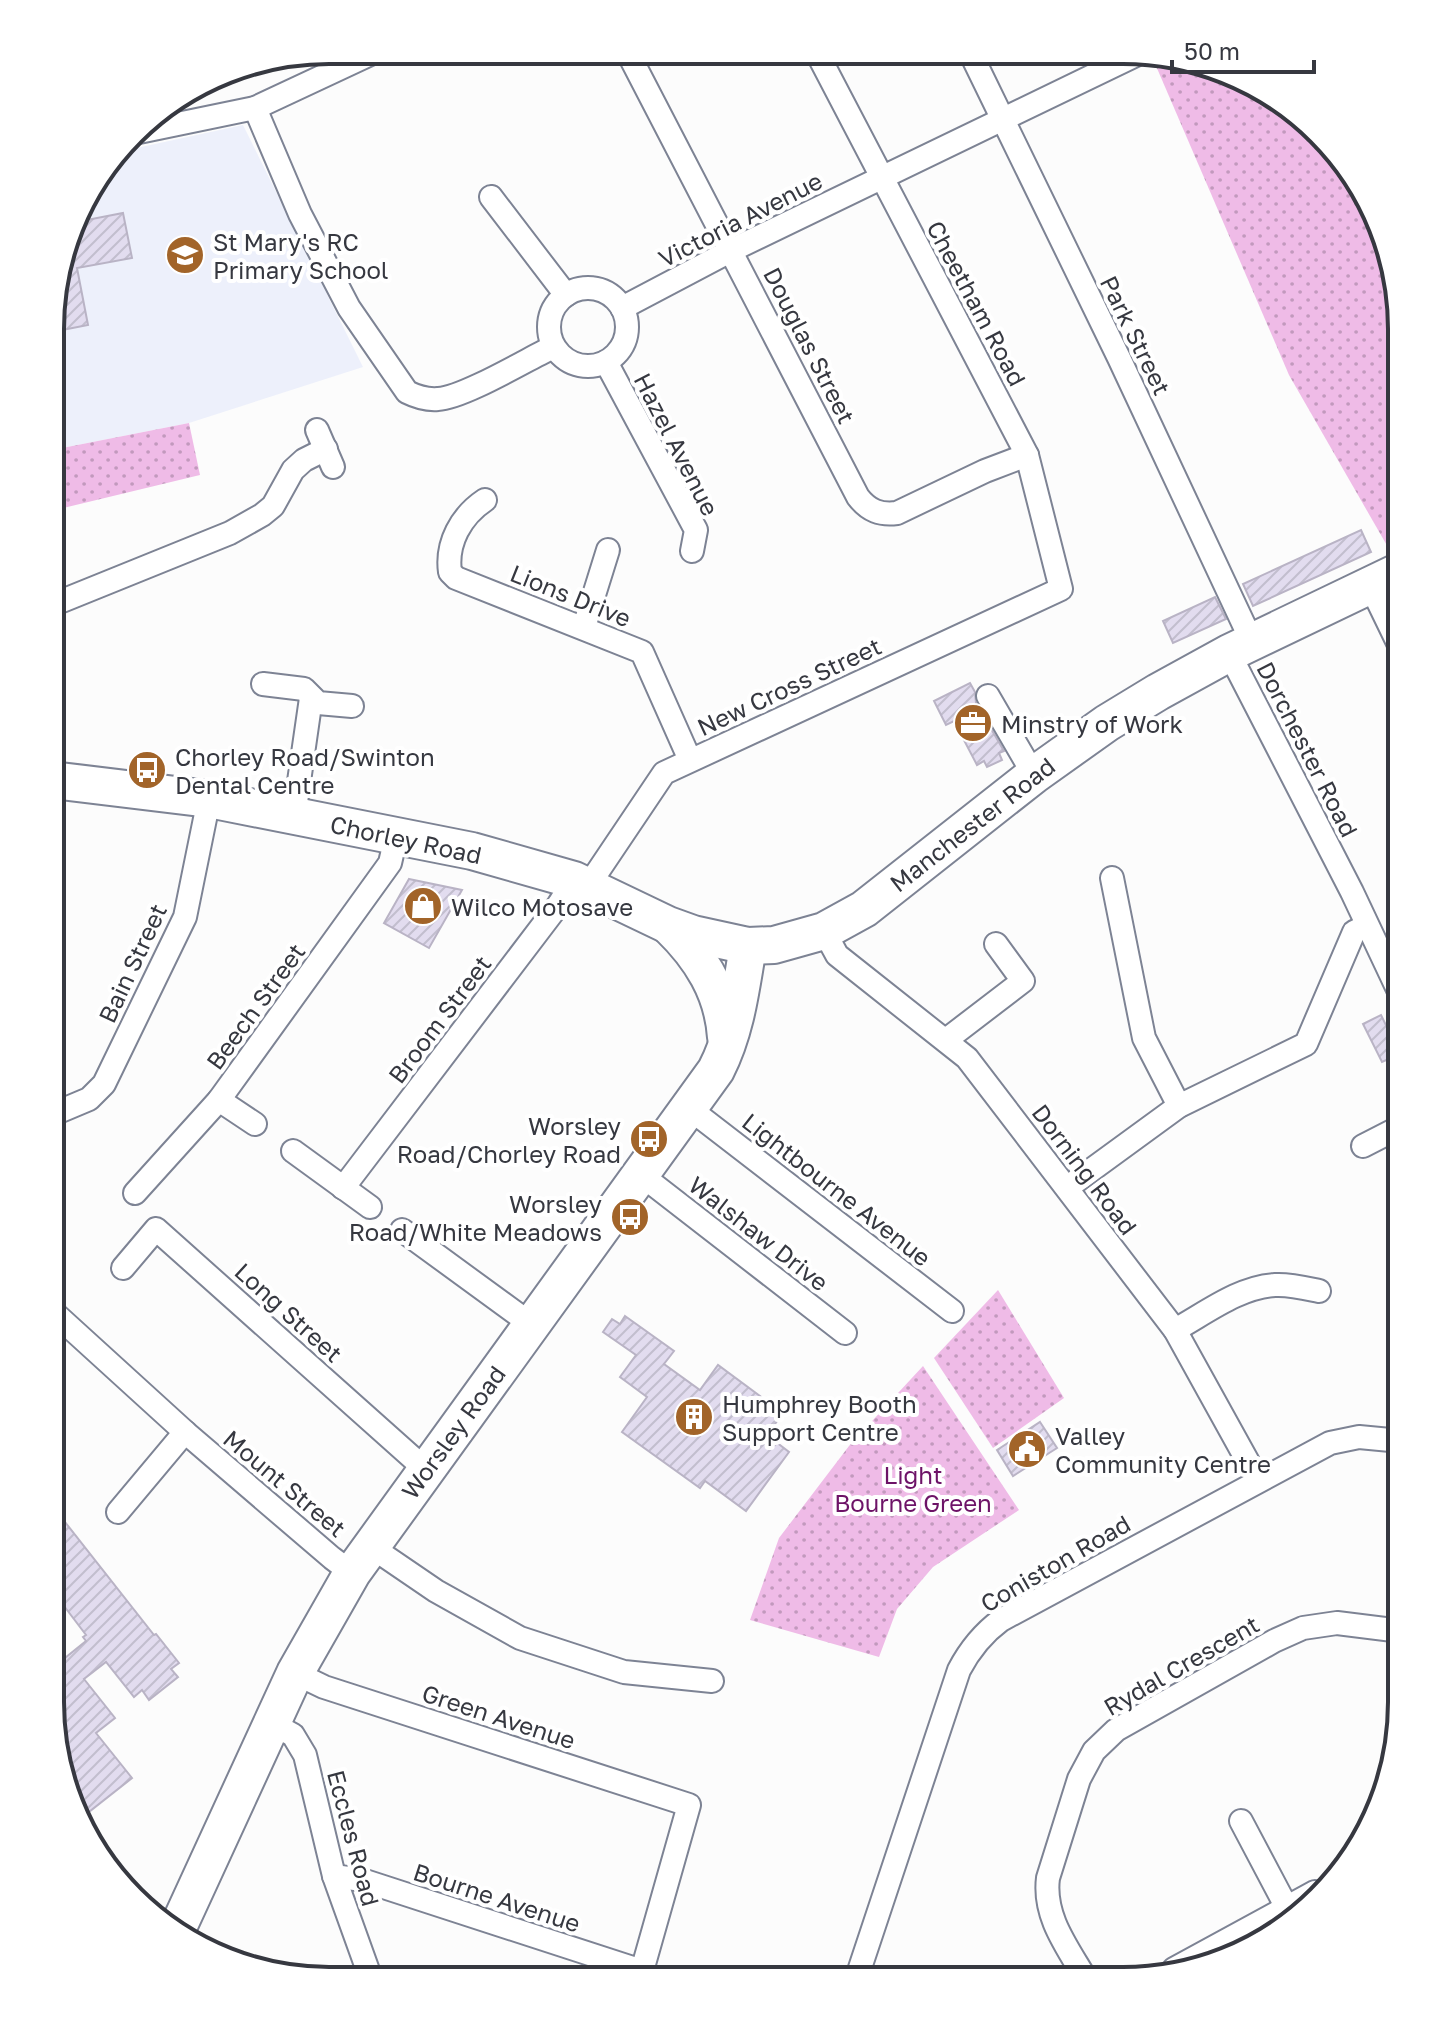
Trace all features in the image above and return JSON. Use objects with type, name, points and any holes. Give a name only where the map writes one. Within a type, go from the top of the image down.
[{"type":"main road","name":"Manchester Road","points":[[748,946],[791,941],[824,931],[864,909],[1034,775],[1107,723],[1241,647],[1388,577]]},
{"type":"main road","name":"Chorley Road","points":[[64,781],[209,799],[472,851],[581,883],[668,925],[748,946]]},
{"type":"main road","points":[[668,925],[693,951],[713,983],[722,1008],[727,1047]]},
{"type":"main road","name":"Worsley Road","points":[[181,1921],[295,1673],[361,1560],[690,1109],[727,1047],[748,946]]},
{"type":"street","points":[[156,128],[255,108],[349,64]]},
{"type":"street","name":"Douglas Street","points":[[634,64],[865,506],[886,514],[897,513],[985,471],[1027,455]]},
{"type":"street","name":"Cheetham Road","points":[[823,64],[1027,455],[1061,589]]},
{"type":"street","name":"Park Street","points":[[976,64],[1241,647]]},
{"type":"street","name":"Victoria Avenue","points":[[622,308],[732,250],[1117,64]]},
{"type":"street","points":[[255,108],[300,214],[349,308],[407,392],[422,399],[440,399],[458,394],[553,347]]},
{"type":"street","points":[[491,197],[566,295]]},
{"type":"street","points":[[578,289],[603,291],[622,308],[627,320],[623,344],[606,362],[582,367],[561,356],[553,347],[549,336],[551,313],[566,295],[578,289]]},
{"type":"street","name":"Hazel Avenue","points":[[606,362],[696,530],[692,551]]},
{"type":"street","points":[[64,600],[230,533],[262,515],[273,506],[293,470],[325,449]]},
{"type":"street","name":"Lions Drive","points":[[485,500],[462,519],[452,545],[450,572],[456,578],[642,652],[690,760]]},
{"type":"street","points":[[584,627],[608,550]]},
{"type":"street","points":[[1370,585],[1388,622]]},
{"type":"street","name":"New Cross Street","points":[[581,883],[664,773],[1061,589]]},
{"type":"street","name":"Dorchester Road","points":[[1241,647],[1388,969]]},
{"type":"street","points":[[263,684],[304,689],[318,703],[352,706]]},
{"type":"street","points":[[988,696],[1034,775]]},
{"type":"street","points":[[294,816],[311,698]]},
{"type":"street","name":"Bain Street","points":[[64,1110],[89,1099],[104,1084],[185,917],[209,799]]},
{"type":"street","name":"Beech Street","points":[[135,1193],[219,1100],[390,863],[396,837]]},
{"type":"street","points":[[1112,878],[1144,1038],[1179,1106]]},
{"type":"street","name":"Broom Street","points":[[343,1188],[559,904],[581,883]]},
{"type":"street","points":[[1068,1187],[1179,1106],[1306,1044],[1354,932],[1366,926]]},
{"type":"street","name":"Dorning Road","points":[[824,931],[837,955],[967,1058],[1175,1330],[1258,1480]]},
{"type":"street","points":[[946,1040],[1023,981],[996,944]]},
{"type":"street","points":[[219,1100],[255,1124]]},
{"type":"street","name":"Lightbourne Avenue","points":[[690,1109],[952,1311]]},
{"type":"street","points":[[1363,1146],[1387,1133]]},
{"type":"street","points":[[293,1151],[370,1207]]},
{"type":"street","name":"Walshaw Drive","points":[[640,1174],[845,1333]]},
{"type":"street","name":"Long Street","points":[[123,1268],[156,1229],[425,1469]]},
{"type":"street","points":[[402,1230],[532,1325]]},
{"type":"street","points":[[1175,1330],[1262,1286],[1279,1285],[1319,1291]]},
{"type":"street","name":"Mount Street","points":[[64,1321],[185,1432],[332,1558],[361,1560],[436,1591],[520,1638],[624,1672],[712,1681]]},
{"type":"street","name":"Mount Street","points":[[118,1512],[185,1432]]},
{"type":"street","name":"Coniston Road","points":[[860,1967],[959,1670],[976,1642],[1001,1620],[1317,1449],[1344,1439],[1387,1439]]},
{"type":"street","name":"Rydal Crescent","points":[[1079,1967],[1052,1920],[1046,1890],[1079,1779],[1104,1739],[1129,1721],[1303,1628],[1337,1623],[1387,1629]]},
{"type":"street","name":"Green Avenue","points":[[295,1673],[324,1687],[689,1805],[643,1967]]},
{"type":"street","name":"Eccles Road","points":[[271,1723],[293,1735],[301,1745],[334,1876],[367,1967]]},
{"type":"street","points":[[1241,1821],[1287,1908]]},
{"type":"street","name":"Bourne Avenue","points":[[334,1876],[362,1880],[630,1967]]},
{"type":"street","points":[[1198,1956],[1294,1904]]},
{"type":"shaded area","name":"St Mary's RC Primary School","points":[[243,125],[363,367],[189,423],[64,448],[64,329],[69,277],[84,227],[99,196],[136,148]]},
{"type":"green space","points":[[1156,66],[1192,73],[1256,99],[1298,130],[1322,154],[1361,212],[1379,260],[1386,294],[1388,547],[1289,375]]},
{"type":"green space","points":[[189,423],[200,475],[64,508],[64,448]]},
{"type":"green space","points":[[998,1290],[1064,1398],[993,1448],[934,1358]]},
{"type":"green space","name":"Light Bourne Green","points":[[923,1366],[1019,1510],[933,1567],[897,1609],[879,1657],[750,1620],[779,1538],[849,1446]]},
{"type":"building","points":[[123,213],[132,258],[77,268],[88,325],[64,330],[69,277],[87,220]]},
{"type":"building","points":[[1361,530],[1371,552],[1253,606],[1243,584]]},
{"type":"building","points":[[1215,597],[1226,619],[1173,643],[1163,621]]},
{"type":"building","name":"Minstry of Work","points":[[970,683],[976,703],[1004,751],[999,753],[1002,760],[987,767],[984,761],[977,765],[954,721],[946,725],[934,701]]},
{"type":"building","name":"Wilco Motosave","points":[[409,879],[462,890],[429,948],[384,923]]},
{"type":"building","points":[[1381,1015],[1387,1028],[1387,1060],[1382,1062],[1363,1024]]},
{"type":"building","name":"Humphrey Booth Support Centre","points":[[625,1316],[674,1351],[664,1364],[700,1390],[718,1365],[783,1413],[767,1435],[789,1452],[746,1511],[705,1481],[700,1488],[622,1432],[647,1397],[620,1377],[636,1355],[603,1332],[612,1319],[620,1324]]},
{"type":"building","name":"Valley Community Centre","points":[[1040,1422],[1057,1448],[1013,1476],[997,1450]]},
{"type":"building","points":[[64,1521],[179,1663],[171,1669],[178,1677],[149,1700],[142,1690],[134,1697],[106,1662],[84,1679],[115,1718],[96,1733],[132,1778],[88,1812],[69,1754],[64,1702],[64,1659],[86,1641],[83,1637],[86,1635],[64,1606]]},
{"type":"place","name":"St Mary's RC Primary School","points":[[185,255]]},
{"type":"place","name":"Minstry of Work","points":[[973,723]]},
{"type":"place","name":"Chorley Road/Swinton Dental Centre","points":[[147,770]]},
{"type":"place","name":"Wilco Motosave","points":[[423,906]]},
{"type":"place","name":"Worsley Road/Chorley Road","points":[[649,1139]]},
{"type":"place","name":"Worsley Road/White Meadows","points":[[630,1217]]},
{"type":"place","name":"Humphrey Booth Support Centre","points":[[694,1417]]},
{"type":"place","name":"Valley Community Centre","points":[[1027,1449]]}]
